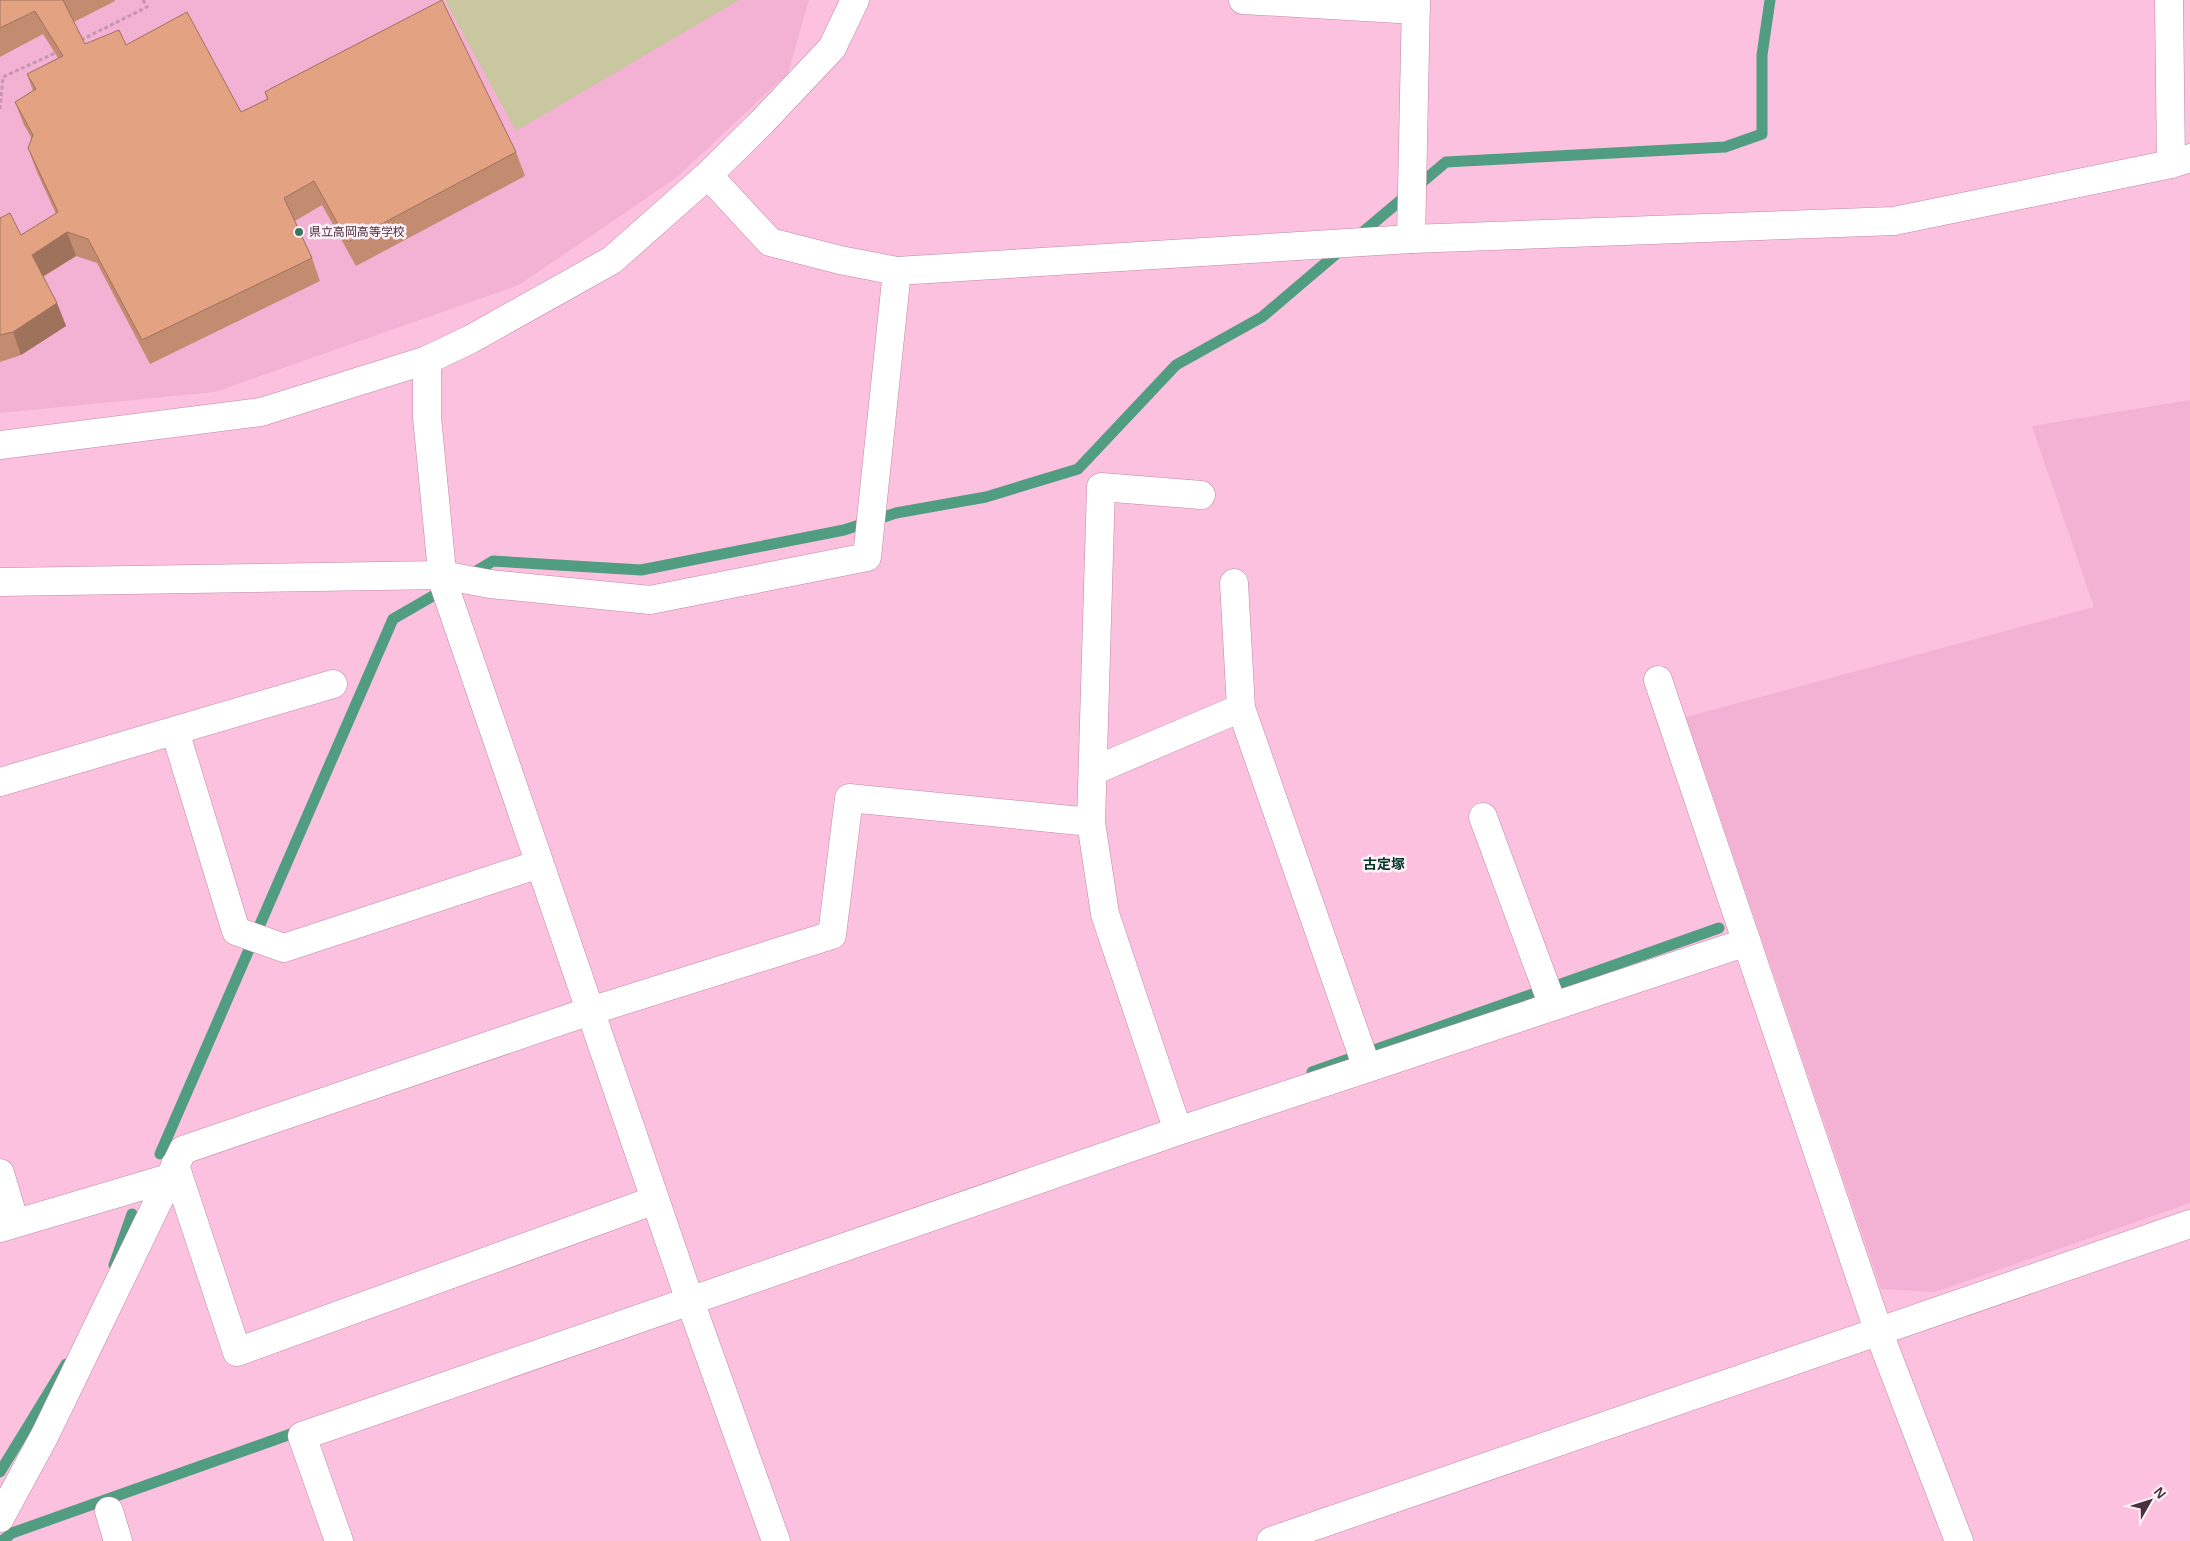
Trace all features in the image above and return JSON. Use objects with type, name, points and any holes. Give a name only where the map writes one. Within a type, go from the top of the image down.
[{"type":"street","points":[[0,445],[261,412],[427,360],[480,335],[612,260],[708,174],[762,122],[832,48],[855,0]]},
{"type":"street","points":[[1243,0],[1416,5],[1411,238]]},
{"type":"street","points":[[708,174],[770,242],[840,260],[897,270],[1411,238],[1894,221],[2180,161],[2169,0]]},
{"type":"street","points":[[0,582],[447,577],[490,584],[650,600],[868,557],[897,270]]},
{"type":"street","points":[[427,360],[427,417],[452,610],[690,1301],[776,1541]]},
{"type":"street","points":[[1178,1131],[1105,914],[1092,822],[1101,487],[1200,495]]},
{"type":"street","points":[[1234,583],[1241,708],[1367,1068]]},
{"type":"street","points":[[1658,680],[1879,1333],[1958,1541]]},
{"type":"street","points":[[0,782],[333,684]]},
{"type":"street","points":[[1093,771],[1241,708]]},
{"type":"street","points":[[175,730],[236,931],[284,948],[539,864]]},
{"type":"street","points":[[0,1518],[45,1435],[182,1150],[590,1011],[832,935],[848,798],[1092,822]]},
{"type":"street","points":[[1483,817],[1554,1006]]},
{"type":"street","points":[[339,1541],[302,1436],[1178,1131],[1747,942]]},
{"type":"street","points":[[172,1171],[237,1352],[655,1200]]},
{"type":"street","points":[[0,1173],[8,1226],[172,1171]]},
{"type":"street","points":[[1271,1541],[1879,1333],[2190,1224]]},
{"type":"street","points":[[109,1510],[118,1541]]},
{"type":"path","points":[[80,40],[147,7],[143,0]]},
{"type":"path","points":[[0,108],[3,78],[55,53]]},
{"type":"shaded area","name":"県立高岡高等学校","points":[[0,0],[809,0],[788,73],[676,178],[519,285],[215,392],[0,413]]},
{"type":"shaded area","points":[[2190,400],[2190,1203],[1935,1292],[1881,1289],[1686,717],[2094,607],[2032,426]]},
{"type":"green space","points":[[445,0],[739,0],[516,131]]},
{"type":"building","points":[[0,0],[63,0],[85,44],[119,30],[126,45],[187,12],[241,112],[268,99],[265,92],[270,89],[442,0],[516,152],[348,242],[314,181],[284,198],[312,258],[142,340],[88,239],[67,232],[32,255],[57,303],[13,332],[0,335],[0,218],[10,213],[21,235],[58,212],[28,148],[33,135],[15,102],[36,89],[27,74],[63,56],[35,11],[0,28]]},
{"type":"waterway","points":[[1357,237],[1446,162],[1725,147],[1762,134],[1762,55],[1770,0]]},
{"type":"waterway","points":[[468,576],[493,561],[641,570],[844,530],[896,513],[986,497],[1078,469],[1176,365],[1262,317],[1342,249]]},
{"type":"waterway","points":[[160,1154],[393,619],[445,589]]},
{"type":"waterway","points":[[1312,1072],[1719,928]]},
{"type":"waterway","points":[[114,1265],[132,1214]]},
{"type":"waterway","points":[[0,1472],[66,1364]]},
{"type":"waterway","points":[[2,1541],[12,1533],[302,1430]]},
{"type":"place","name":"県立高岡高等学校","points":[[299,232]]},
{"type":"district","name":"古定塚","points":[[1384,864]]}]
